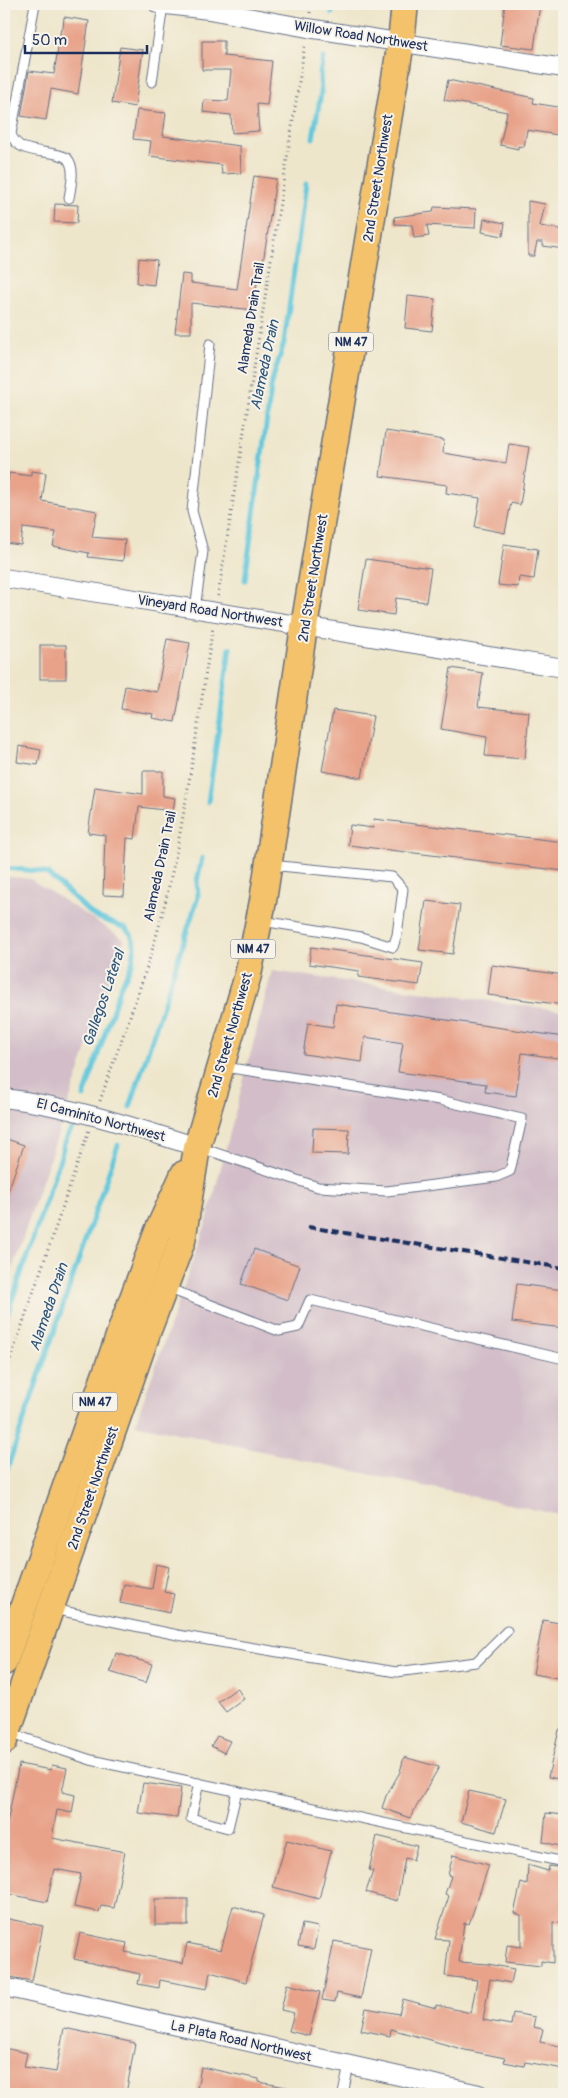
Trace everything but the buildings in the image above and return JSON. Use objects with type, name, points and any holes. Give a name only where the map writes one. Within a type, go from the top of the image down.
[{"type":"main road","name":"2nd Street Northwest","points":[[5,1736],[50,1609],[152,1284],[158,1232],[197,1147],[248,975],[268,865],[304,627],[406,4]]},
{"type":"main road","name":"2nd Street Northwest","points":[[4,1662],[152,1284]]},
{"type":"street","name":"Willow Road Northwest","points":[[161,4],[209,10],[308,28],[564,68]]},
{"type":"street","name":"Vineyard Road Northwest","points":[[4,578],[564,668]]},
{"type":"street","name":"El Caminito Northwest","points":[[4,1098],[29,1101],[82,1113],[197,1147]]},
{"type":"street","name":"La Plata Road Northwest","points":[[4,1987],[479,2094]]},
{"type":"lane","points":[[35,4],[11,134],[16,144],[23,148],[67,158],[72,166],[69,198]]},
{"type":"lane","points":[[152,82],[161,4]]},
{"type":"lane","points":[[195,609],[203,550],[192,510],[210,344]]},
{"type":"lane","points":[[259,920],[361,937],[393,947],[397,936],[403,889],[392,877],[268,865]]},
{"type":"lane","points":[[197,1147],[318,1187],[387,1191],[496,1177],[510,1171],[522,1118],[440,1100],[221,1067]]},
{"type":"lane","points":[[152,1284],[279,1331],[298,1327],[310,1300],[564,1359]]},
{"type":"lane","points":[[50,1609],[178,1635],[396,1672],[476,1662],[508,1631]]},
{"type":"lane","points":[[5,1736],[91,1760],[564,1862]]},
{"type":"lane","points":[[199,1783],[191,1818],[228,1828],[237,1791]]},
{"type":"lane","points":[[344,2094],[349,2065]]},
{"type":"path","points":[[310,15],[312,4]]},
{"type":"path","name":"Alameda Drain Trail","points":[[218,599],[306,42]]},
{"type":"path","name":"Alameda Drain Trail","points":[[98,1105],[150,957],[165,904],[182,820],[214,625]]},
{"type":"path","points":[[4,1378],[91,1126]]},
{"type":"shaded area","points":[[4,876],[30,879],[124,939],[4,1293]]},
{"type":"shaded area","points":[[272,971],[564,1011],[564,1516],[135,1424],[207,1221]]},
{"type":"waterway","name":"Alameda Drain","points":[[332,13],[334,4]]},
{"type":"waterway","name":"Alameda Drain","points":[[313,138],[321,93],[320,74],[323,58]]},
{"type":"waterway","name":"Alameda Drain","points":[[245,580],[272,381],[284,343],[306,184]]},
{"type":"waterway","name":"Alameda Drain","points":[[208,802],[230,648]]},
{"type":"waterway","name":"Alameda Drain","points":[[130,1107],[198,897],[197,881],[202,858]]},
{"type":"waterway","name":"Gallegos Lateral","points":[[4,868],[38,871],[48,874],[94,916],[125,928],[131,934],[135,946],[132,964],[120,988],[84,1097]]},
{"type":"waterway","name":"Gallegos Lateral","points":[[4,1324],[64,1143],[72,1128]]},
{"type":"waterway","name":"Alameda Drain","points":[[4,1478],[118,1145]]},
{"type":"railway","points":[[308,1227],[564,1268]]}]
